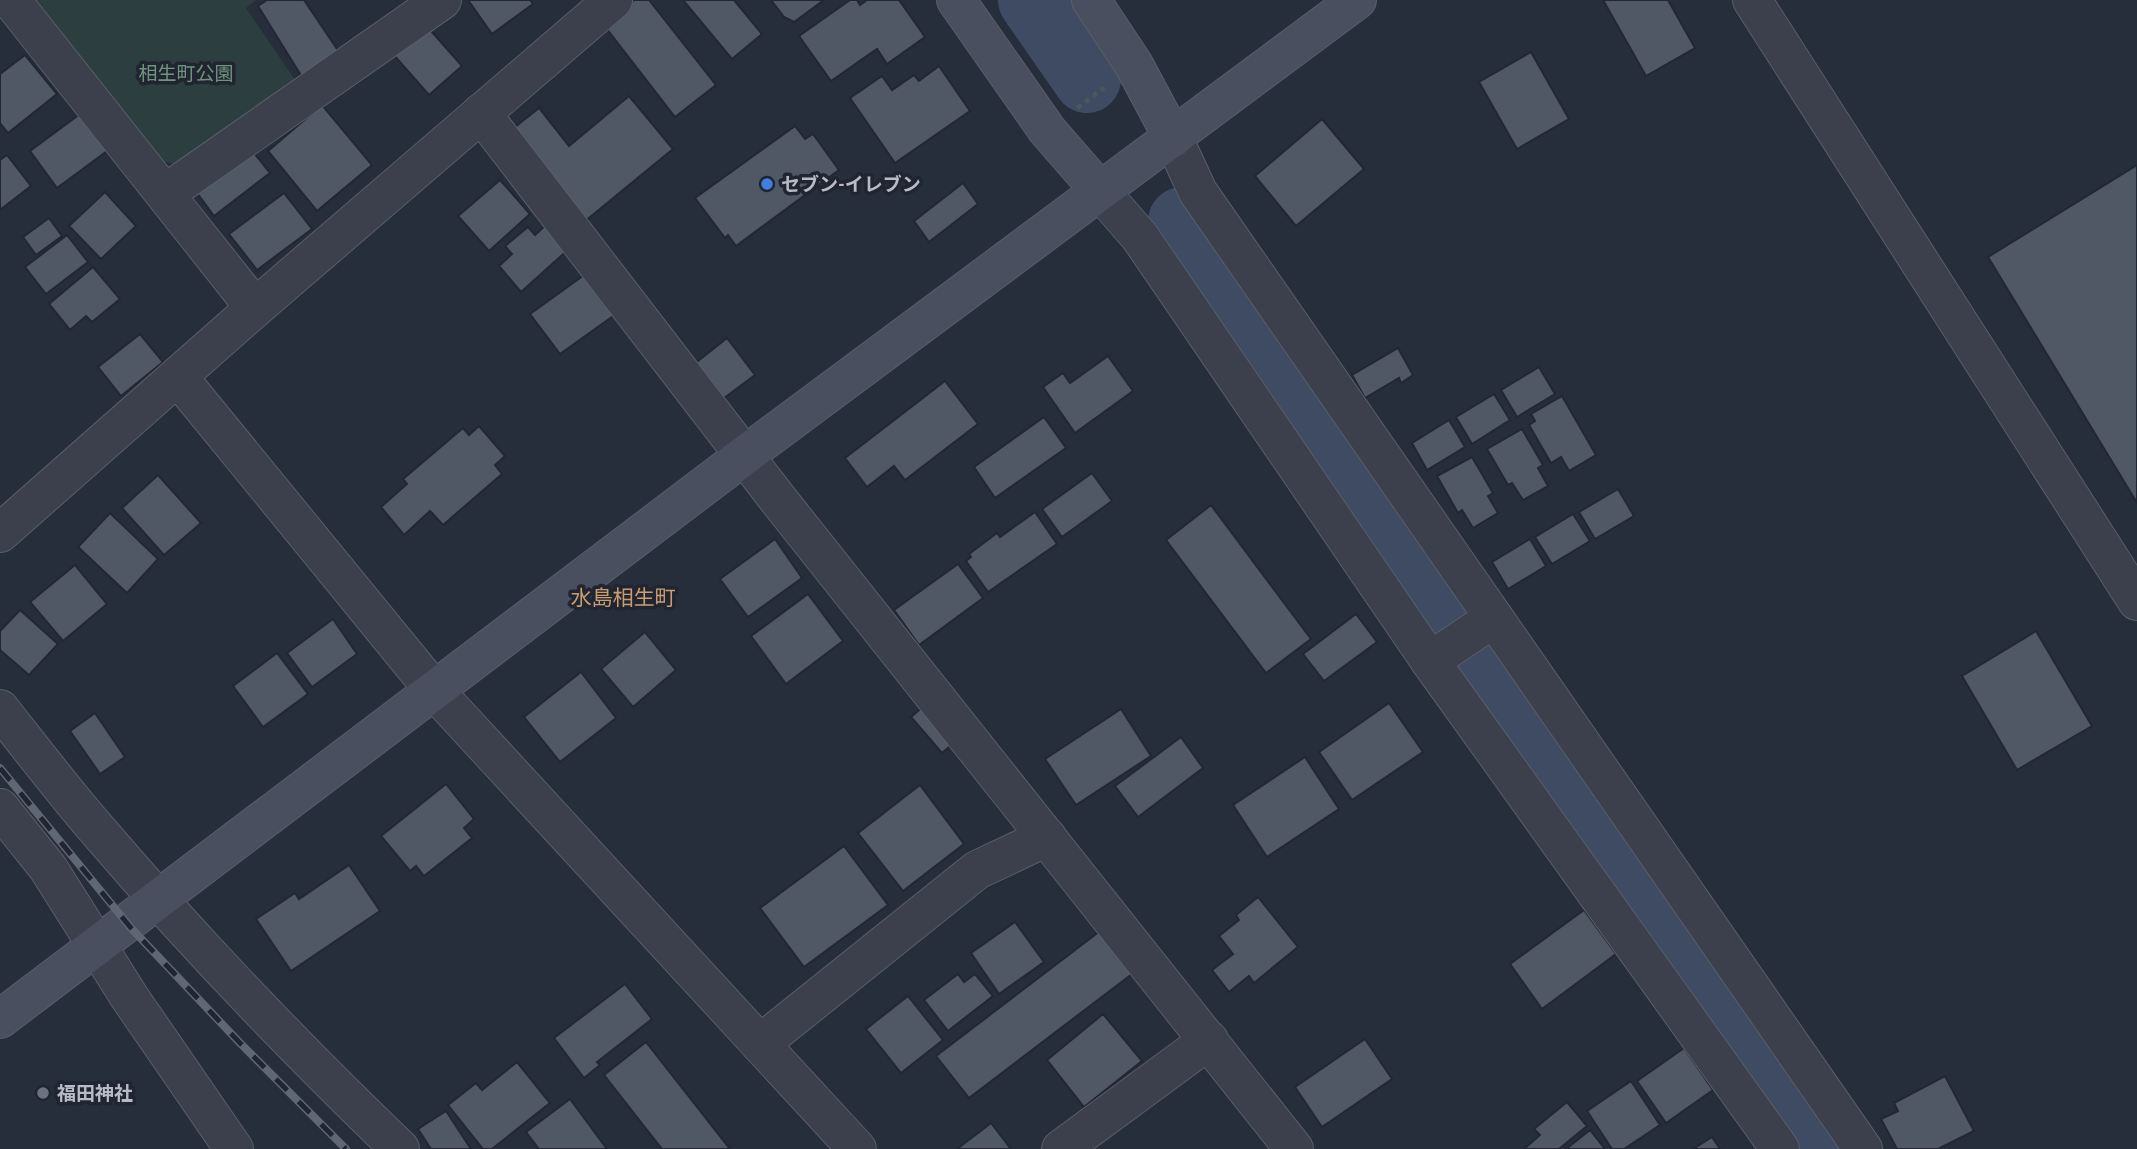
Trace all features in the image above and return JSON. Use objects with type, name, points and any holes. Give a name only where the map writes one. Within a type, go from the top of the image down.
[{"type":"street","points":[[11,0],[255,308]]},
{"type":"street","points":[[166,193],[442,0]]},
{"type":"street","points":[[0,533],[255,308],[613,0]]},
{"type":"street","points":[[956,0],[1047,130],[1140,237],[1861,1148]]},
{"type":"street","points":[[1091,0],[1134,65],[1174,138],[1198,192],[1459,642],[1780,1149]]},
{"type":"street","points":[[0,1019],[433,689],[1357,0]]},
{"type":"street","points":[[1752,0],[2137,601]]},
{"type":"street","points":[[481,113],[745,455],[1294,1149]]},
{"type":"street","points":[[178,377],[433,689],[857,1149]]},
{"type":"street","points":[[0,709],[98,832],[158,899],[303,1056],[400,1149]]},
{"type":"street","points":[[0,808],[48,868],[95,945],[234,1149]]},
{"type":"street","points":[[760,1044],[977,870],[1047,838]]},
{"type":"street","points":[[1061,1149],[1209,1040]]},
{"type":"path","points":[[1067,115],[1105,87]]},
{"type":"green space","name":"相生町公園","points":[[31,0],[256,0],[246,8],[297,83],[183,165],[164,162]]},
{"type":"building","points":[[267,0],[304,0],[341,55],[302,77],[258,6]]},
{"type":"building","points":[[468,0],[530,0],[533,4],[492,34]]},
{"type":"building","points":[[634,0],[649,0],[716,85],[675,117],[603,24]]},
{"type":"building","points":[[683,0],[734,0],[762,34],[732,59]]},
{"type":"building","points":[[771,0],[824,0],[794,22],[784,17]]},
{"type":"building","points":[[850,0],[857,0],[860,5],[867,0],[899,0],[925,37],[887,64],[877,49],[831,81],[799,36]]},
{"type":"building","points":[[1603,0],[1668,0],[1695,48],[1646,76]]},
{"type":"building","points":[[425,24],[462,66],[429,95],[392,53]]},
{"type":"building","points":[[1531,52],[1569,119],[1517,149],[1479,82]]},
{"type":"building","points":[[25,55],[57,94],[8,133],[0,123],[0,74]]},
{"type":"building","points":[[939,66],[970,111],[895,163],[850,98],[882,76],[892,90],[914,75],[919,81]]},
{"type":"building","points":[[629,96],[673,149],[584,222],[510,131],[539,108],[569,146]]},
{"type":"building","points":[[322,105],[372,165],[317,211],[268,151]]},
{"type":"building","points":[[80,114],[107,151],[57,188],[30,151]]},
{"type":"building","points":[[1322,119],[1364,169],[1296,226],[1255,176]]},
{"type":"building","name":"セブン-イレブン","points":[[795,126],[805,139],[813,134],[839,170],[736,246],[728,235],[725,238],[695,198]]},
{"type":"building","points":[[247,144],[270,173],[214,216],[192,186]]},
{"type":"building","points":[[7,155],[31,186],[0,210],[0,160]]},
{"type":"building","points":[[2137,165],[2137,503],[1988,257]]},
{"type":"building","points":[[500,180],[530,214],[489,251],[458,216]]},
{"type":"building","points":[[963,183],[978,204],[929,242],[914,221]]},
{"type":"building","points":[[105,192],[136,226],[101,259],[69,226]]},
{"type":"building","points":[[284,193],[312,229],[257,270],[229,234]]},
{"type":"building","points":[[49,218],[62,236],[36,255],[23,237]]},
{"type":"building","points":[[548,223],[570,248],[521,292],[499,266],[512,254],[505,246],[528,227],[535,235]]},
{"type":"building","points":[[67,235],[88,262],[46,294],[25,267]]},
{"type":"building","points":[[93,267],[120,299],[92,322],[86,316],[70,330],[49,304]]},
{"type":"building","points":[[587,273],[616,314],[560,354],[530,314]]},
{"type":"building","points":[[140,334],[163,362],[121,396],[98,367]]},
{"type":"building","points":[[727,338],[755,375],[720,401],[693,365]]},
{"type":"building","points":[[1398,348],[1413,375],[1401,383],[1399,378],[1365,398],[1352,375]]},
{"type":"building","points":[[1108,356],[1133,391],[1075,433],[1043,387],[1063,373],[1070,383]]},
{"type":"building","points":[[1539,367],[1555,394],[1517,417],[1501,390]]},
{"type":"building","points":[[945,381],[978,424],[905,480],[894,466],[867,487],[845,458]]},
{"type":"building","points":[[1494,394],[1510,420],[1472,444],[1456,417]]},
{"type":"building","points":[[1562,396],[1596,455],[1569,471],[1561,457],[1551,463],[1529,425],[1535,421],[1531,414]]},
{"type":"building","points":[[1044,417],[1066,448],[995,498],[974,467]]},
{"type":"building","points":[[1449,420],[1465,447],[1427,470],[1412,443]]},
{"type":"building","points":[[479,426],[505,456],[495,465],[502,474],[443,525],[430,511],[404,535],[381,507],[407,484],[403,479],[463,428],[469,435]]},
{"type":"building","points":[[1522,429],[1543,465],[1538,468],[1548,486],[1523,500],[1512,483],[1508,485],[1487,449]]},
{"type":"building","points":[[1472,457],[1493,493],[1488,496],[1498,513],[1473,528],[1462,510],[1458,513],[1437,476]]},
{"type":"building","points":[[1092,473],[1112,501],[1062,537],[1042,509]]},
{"type":"building","points":[[158,475],[201,523],[164,555],[122,508]]},
{"type":"building","points":[[1618,489],[1634,516],[1595,539],[1579,512]]},
{"type":"building","points":[[1211,505],[1311,639],[1266,673],[1166,540]]},
{"type":"building","points":[[1035,512],[1057,544],[988,592],[966,561],[971,557],[969,554],[997,533],[1000,537]]},
{"type":"building","points":[[110,513],[158,559],[127,593],[78,547]]},
{"type":"building","points":[[1573,514],[1590,541],[1552,564],[1535,537]]},
{"type":"building","points":[[775,539],[802,578],[748,617],[720,579]]},
{"type":"building","points":[[1530,539],[1546,566],[1508,589],[1492,562]]},
{"type":"building","points":[[958,564],[983,598],[919,645],[894,610]]},
{"type":"building","points":[[75,565],[107,604],[63,641],[30,602]]},
{"type":"building","points":[[808,594],[843,641],[786,684],[751,636]]},
{"type":"building","points":[[20,610],[58,644],[29,675],[0,650],[0,631]]},
{"type":"building","points":[[1356,614],[1377,642],[1324,681],[1303,654]]},
{"type":"building","points":[[333,619],[357,654],[312,687],[287,653]]},
{"type":"building","points":[[2036,631],[2092,726],[2017,770],[1962,676]]},
{"type":"building","points":[[645,632],[676,670],[633,707],[601,669]]},
{"type":"building","points":[[277,653],[308,694],[263,727],[233,686]]},
{"type":"building","points":[[581,672],[616,718],[560,762],[524,717]]},
{"type":"building","points":[[931,700],[962,736],[942,753],[911,717]]},
{"type":"building","points":[[1389,703],[1423,752],[1352,800],[1319,752]]},
{"type":"building","points":[[1121,709],[1151,756],[1076,805],[1045,759]]},
{"type":"building","points":[[95,713],[125,757],[100,774],[70,731]]},
{"type":"building","points":[[1181,737],[1203,768],[1138,817],[1115,786]]},
{"type":"building","points":[[1305,757],[1339,809],[1267,857],[1233,805]]},
{"type":"building","points":[[446,784],[474,819],[464,828],[472,838],[424,876],[416,866],[410,871],[381,836]]},
{"type":"building","points":[[920,785],[964,844],[903,891],[858,833]]},
{"type":"building","points":[[844,846],[888,905],[804,967],[760,908]]},
{"type":"building","points":[[349,865],[380,911],[291,971],[256,919],[295,893],[299,899]]},
{"type":"building","points":[[1258,897],[1298,947],[1254,983],[1249,976],[1229,992],[1212,970],[1233,954],[1219,936],[1239,920],[1236,915]]},
{"type":"building","points":[[1584,910],[1616,954],[1542,1009],[1510,964]]},
{"type":"building","points":[[1015,922],[1044,962],[999,994],[971,953]]},
{"type":"building","points":[[1100,931],[1132,974],[969,1098],[936,1056]]},
{"type":"building","points":[[958,974],[964,982],[975,974],[993,996],[948,1031],[924,1000]]},
{"type":"building","points":[[625,984],[652,1019],[597,1062],[600,1065],[584,1078],[554,1038]]},
{"type":"building","points":[[908,996],[943,1040],[901,1073],[866,1029]]},
{"type":"building","points":[[1103,1014],[1142,1061],[1084,1107],[1047,1060]]},
{"type":"building","points":[[1365,1039],[1392,1079],[1322,1127],[1295,1087]]},
{"type":"building","points":[[646,1042],[730,1149],[662,1149],[604,1075]]},
{"type":"building","points":[[1684,1048],[1713,1090],[1666,1123],[1637,1081]]},
{"type":"building","points":[[517,1062],[550,1103],[492,1149],[483,1149],[448,1105],[476,1083],[482,1090]]},
{"type":"building","points":[[1945,1076],[1974,1131],[1938,1149],[1897,1149],[1881,1119],[1898,1111],[1894,1103]]},
{"type":"building","points":[[1631,1081],[1660,1125],[1624,1149],[1612,1149],[1587,1111]]},
{"type":"building","points":[[570,1099],[607,1149],[539,1149],[526,1132]]},
{"type":"building","points":[[1567,1102],[1587,1126],[1559,1149],[1524,1149],[1540,1135],[1534,1129]]},
{"type":"building","points":[[446,1111],[471,1149],[431,1149],[418,1129]]},
{"type":"building","points":[[991,1123],[1011,1149],[957,1149]]},
{"type":"building","points":[[1590,1130],[1605,1149],[1566,1149]]},
{"type":"building","points":[[1712,1137],[1720,1149],[1693,1149]]},
{"type":"waterway","points":[[1003,0],[1066,94]]},
{"type":"waterway","points":[[1032,0],[1087,79]]},
{"type":"waterway","points":[[1182,221],[1572,792],[1826,1149]]},
{"type":"waterway","points":[[1166,234],[1465,671],[1703,1009]]},
{"type":"waterway","points":[[1789,1131],[1802,1149]]},
{"type":"railway","points":[[0,768],[131,928],[346,1149]]},
{"type":"place","name":"セブン-イレブン","points":[[767,184]]},
{"type":"place","name":"福田神社","points":[[43,1093]]},
{"type":"district","name":"水島相生町","points":[[623,598]]}]
